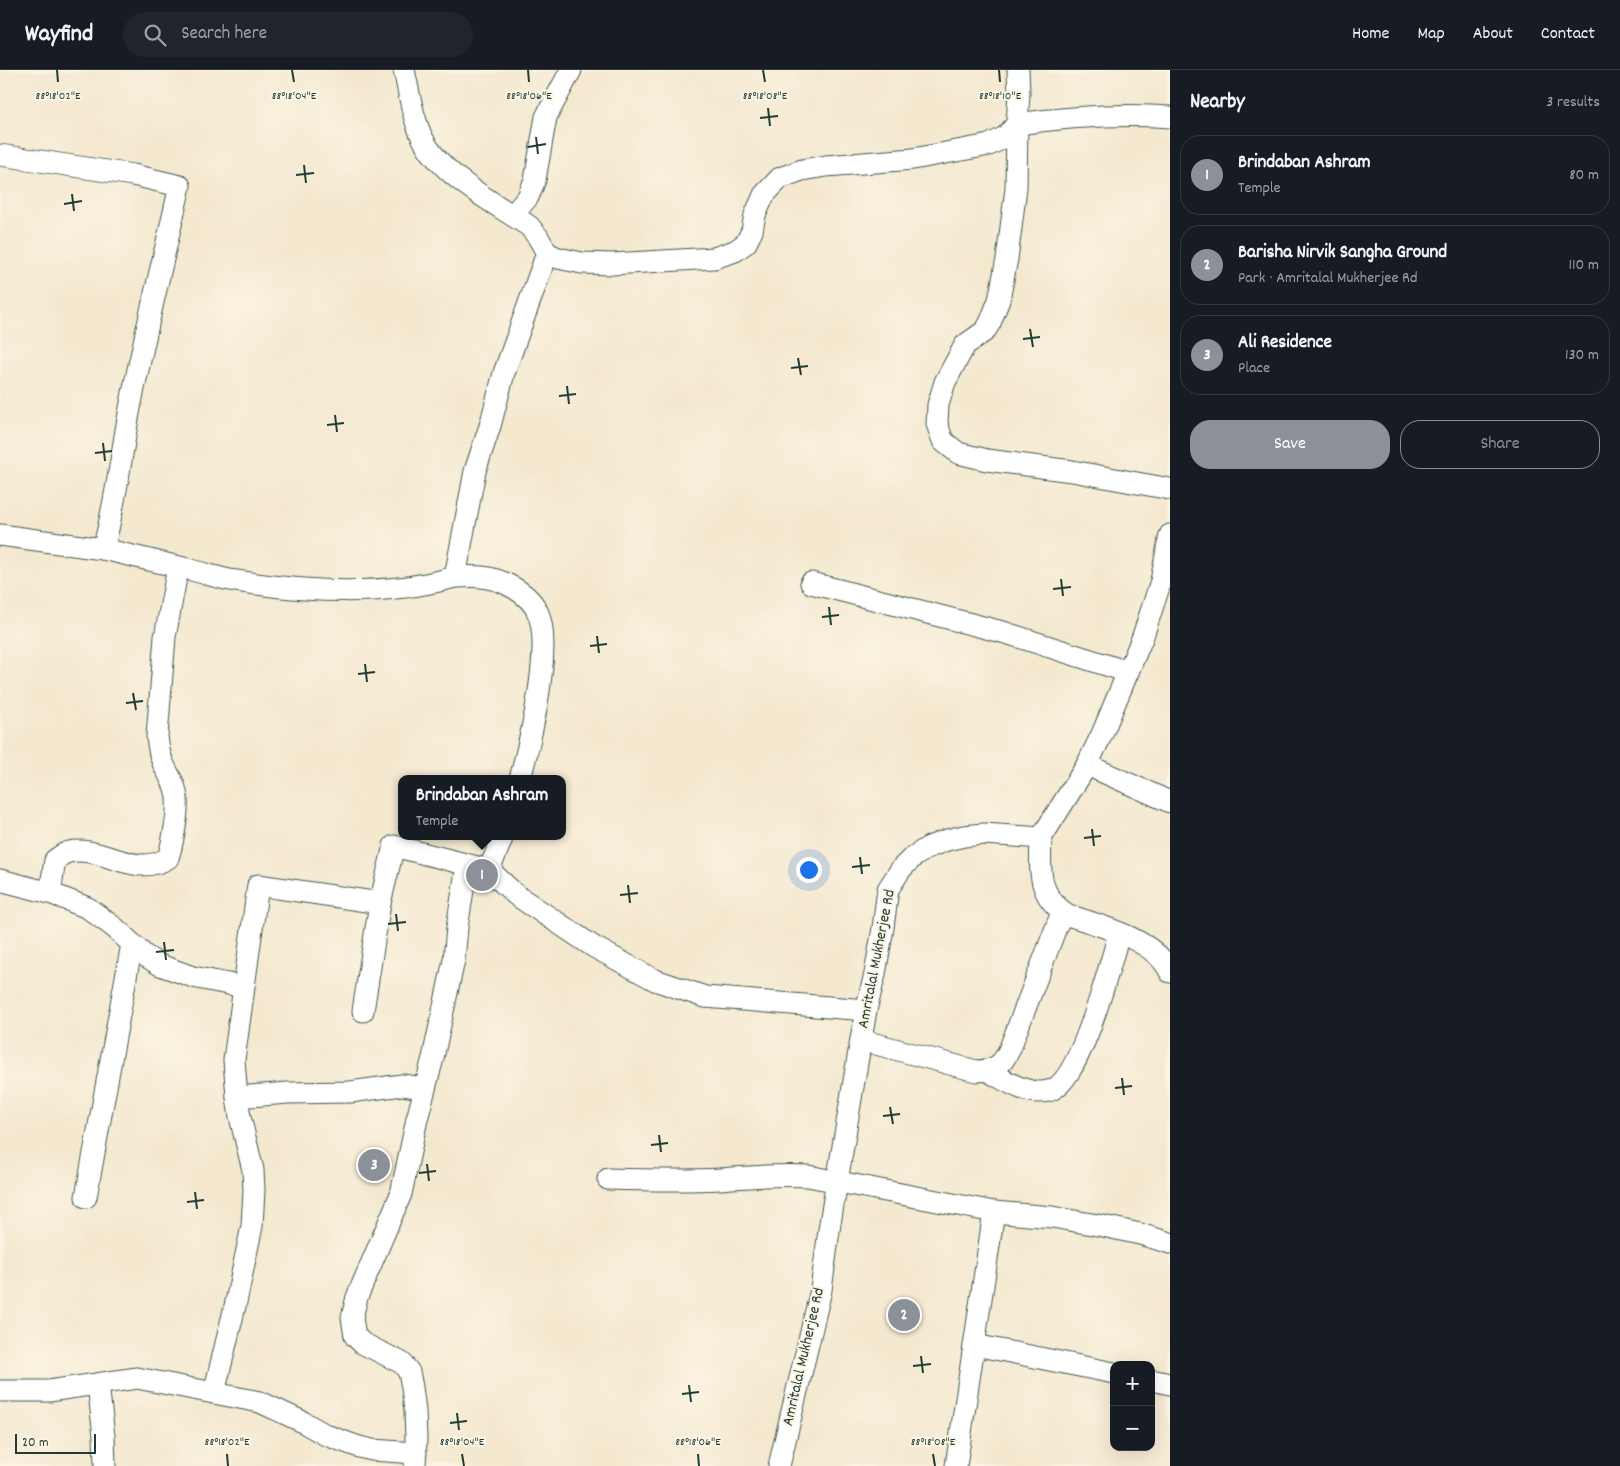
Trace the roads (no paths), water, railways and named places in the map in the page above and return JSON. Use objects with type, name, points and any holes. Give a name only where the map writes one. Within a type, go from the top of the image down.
[{"type":"street","points":[[404,70],[412,110],[422,137],[434,156],[448,171],[529,226],[538,237],[546,253],[558,258],[582,263],[612,264],[714,258],[735,251],[746,244],[752,231],[755,215],[764,195],[780,178],[802,170],[826,166],[913,159],[989,145],[1005,137],[1017,124],[1075,116],[1145,115],[1170,117]]},
{"type":"street","points":[[513,215],[528,197],[536,180],[546,117],[571,70]]},
{"type":"street","points":[[1018,70],[1016,188],[1007,259],[999,300],[985,331],[965,345],[945,382],[938,405],[937,424],[943,441],[958,453],[987,460],[1072,471],[1170,489]]},
{"type":"street","points":[[0,155],[134,175],[180,186],[141,357],[110,524],[103,549]]},
{"type":"street","points":[[455,577],[475,471],[504,374],[546,253]]},
{"type":"street","points":[[0,535],[103,549],[235,581],[286,587],[336,590],[398,588],[420,586],[455,577],[482,577],[511,586],[526,596],[538,612],[543,635],[542,672],[528,750],[521,775]]},
{"type":"street","points":[[1170,535],[1161,580],[1143,636],[1087,765],[1041,838],[1040,869],[1048,898],[1062,912],[1142,944],[1158,955],[1170,972]]},
{"type":"street","points":[[50,892],[55,860],[67,852],[84,851],[142,866],[159,864],[168,858],[173,842],[177,793],[158,751],[157,736],[165,637],[178,567]]},
{"type":"street","points":[[811,583],[1006,633],[1128,672]]},
{"type":"street","points":[[1087,765],[1170,802]]},
{"type":"street","name":"Amritalal Mukherjee Rd","points":[[779,1466],[820,1290],[866,1010],[877,965],[888,889],[900,869],[913,857],[929,847],[946,840],[984,834],[1041,838]]},
{"type":"street","points":[[489,870],[501,840]]},
{"type":"street","points":[[362,1011],[380,903],[394,846],[489,870],[516,895],[594,947],[655,980],[705,997],[866,1010]]},
{"type":"street","points":[[0,1391],[48,1391],[137,1378],[260,1402],[326,1435],[359,1447],[416,1460],[412,1387],[408,1372],[402,1364],[362,1343],[355,1336],[352,1318],[357,1297],[401,1194],[454,960],[467,865]]},
{"type":"street","points":[[0,880],[50,892],[88,908],[115,928],[144,955],[160,965],[194,977],[243,987]]},
{"type":"street","points":[[214,1393],[252,1226],[253,1170],[236,1097],[234,1060],[258,885],[380,903]]},
{"type":"street","points":[[861,1040],[976,1071],[988,1070],[998,1066],[1004,1060],[1010,1048],[1062,912]]},
{"type":"street","points":[[988,1070],[1019,1087],[1031,1091],[1042,1093],[1058,1088],[1070,1070],[1093,1020],[1119,934]]},
{"type":"street","points":[[86,1197],[132,944]]},
{"type":"street","points":[[236,1097],[288,1093],[350,1092],[402,1085],[425,1088]]},
{"type":"street","points":[[608,1179],[673,1181],[788,1174],[808,1176],[994,1212],[1060,1218],[1140,1234],[1170,1243]]},
{"type":"street","points":[[956,1466],[994,1212]]},
{"type":"street","points":[[975,1345],[1110,1372]]},
{"type":"street","points":[[1155,1381],[1170,1384]]},
{"type":"street","points":[[98,1384],[104,1436],[105,1466]]},
{"type":"place","name":"Brindaban Ashram","points":[[482,875]]},
{"type":"place","name":"Ali Residence","points":[[374,1165]]},
{"type":"place","name":"Barisha Nirvik Sangha Ground","points":[[904,1315]]}]
